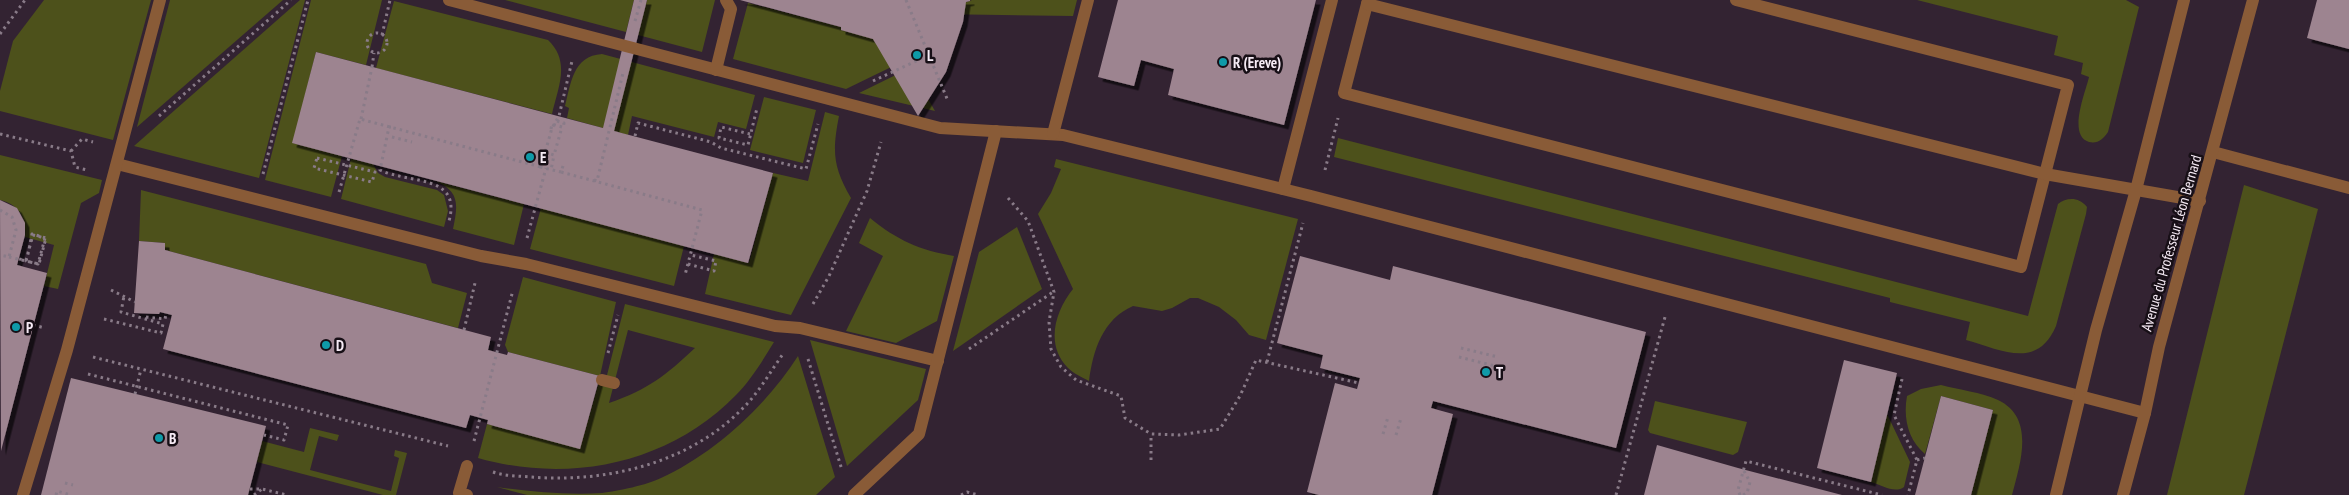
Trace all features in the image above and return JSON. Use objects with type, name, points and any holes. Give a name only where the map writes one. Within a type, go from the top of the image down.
[{"type":"street","points":[[24,495],[68,350],[76,312],[160,0]]},
{"type":"street","points":[[448,0],[940,128],[1063,135],[1311,196],[2145,413]]},
{"type":"street","points":[[1053,134],[1088,0]]},
{"type":"street","points":[[1283,189],[1332,0]]},
{"type":"street","points":[[1736,0],[2068,85],[2045,174],[2021,267],[1344,93],[1368,2],[2045,174],[2200,201]]},
{"type":"street","points":[[2056,495],[2082,397],[2096,330],[2136,190],[2183,0]]},
{"type":"street","name":"Avenue du Professeur Léon Bernard","points":[[2123,495],[2145,413],[2158,347],[2200,201],[2253,0]]},
{"type":"street","points":[[716,70],[732,3]]},
{"type":"street","points":[[854,495],[919,434],[996,131]]},
{"type":"street","points":[[2213,152],[2349,188]]},
{"type":"street","points":[[117,164],[481,256],[520,262],[775,326],[800,328],[938,361]]},
{"type":"street","points":[[467,466],[459,493],[467,495]]},
{"type":"path","points":[[0,34],[25,0]]},
{"type":"path","points":[[163,112],[291,0]]},
{"type":"path","points":[[256,199],[308,0]]},
{"type":"path","points":[[382,35],[390,0]]},
{"type":"path","points":[[907,1],[959,129]]},
{"type":"path","points":[[374,53],[368,47],[368,40],[372,35],[382,35]]},
{"type":"path","points":[[374,53],[383,51],[386,46],[386,40],[382,35]]},
{"type":"path","points":[[337,198],[360,119],[374,53]]},
{"type":"path","points":[[866,85],[929,55]]},
{"type":"path","points":[[541,167],[557,121],[569,76]]},
{"type":"path","points":[[366,93],[360,119],[597,181],[610,130]]},
{"type":"path","points":[[635,136],[638,123],[806,169],[825,98]]},
{"type":"path","points":[[828,276],[866,191],[888,114]]},
{"type":"path","points":[[1329,156],[1339,115]]},
{"type":"path","points":[[360,119],[702,210],[686,271]]},
{"type":"path","points":[[555,154],[564,123],[557,121]]},
{"type":"path","points":[[541,167],[552,124],[562,127],[551,170]]},
{"type":"path","points":[[389,127],[380,170],[439,186],[452,200],[448,226]]},
{"type":"path","points":[[716,145],[721,127],[750,134],[748,145],[719,138]]},
{"type":"path","points":[[0,134],[71,151]]},
{"type":"path","points":[[392,137],[412,142]]},
{"type":"path","points":[[71,151],[82,139],[96,143]]},
{"type":"path","points":[[71,151],[75,167],[89,171]]},
{"type":"path","points":[[545,152],[555,154]]},
{"type":"path","points":[[317,158],[375,172],[372,182],[344,175],[314,168],[317,158]]},
{"type":"path","points":[[528,234],[546,168]]},
{"type":"path","points":[[1267,362],[1311,196]]},
{"type":"path","points":[[0,210],[9,214],[16,226],[10,258]]},
{"type":"path","points":[[5,218],[9,212],[15,220],[17,227],[17,233],[10,244]]},
{"type":"path","points":[[1028,220],[1054,292],[1049,322],[1051,348],[1062,367],[1076,380],[1121,396],[1125,418],[1151,434],[1179,435],[1220,429],[1240,396],[1256,360],[1359,383]]},
{"type":"path","points":[[19,259],[39,264],[46,238],[32,234],[31,240],[27,256],[26,261]]},
{"type":"path","points":[[31,240],[33,235],[45,238]]},
{"type":"path","points":[[31,240],[33,235],[45,238]]},
{"type":"path","points":[[44,244],[45,238]]},
{"type":"path","points":[[688,264],[692,248]]},
{"type":"path","points":[[688,264],[714,271],[716,261],[690,255]]},
{"type":"path","points":[[1,262],[1,256],[26,260],[27,256]]},
{"type":"path","points":[[19,259],[38,264],[40,259]]},
{"type":"path","points":[[26,261],[38,264],[40,259]]},
{"type":"path","points":[[480,418],[520,262]]},
{"type":"path","points":[[104,286],[135,302]]},
{"type":"path","points":[[1616,495],[1672,291]]},
{"type":"path","points":[[981,340],[1054,292]]},
{"type":"path","points":[[464,330],[472,295]]},
{"type":"path","points":[[76,312],[161,333],[164,324],[121,312],[124,296]]},
{"type":"path","points":[[608,356],[619,312]]},
{"type":"path","points":[[134,316],[165,319],[166,314]]},
{"type":"path","points":[[33,325],[40,326]]},
{"type":"path","points":[[122,364],[449,446],[467,466],[500,474],[559,479],[601,477],[655,462],[704,441],[743,409],[800,328]]},
{"type":"path","points":[[792,340],[805,350],[842,470]]},
{"type":"path","points":[[1461,348],[1498,357]]},
{"type":"path","points":[[1908,495],[1917,460],[1894,415],[1909,352]]},
{"type":"path","points":[[1459,357],[1495,366]]},
{"type":"path","points":[[135,394],[141,368]]},
{"type":"path","points":[[79,372],[288,425],[284,440],[264,435]]},
{"type":"path","points":[[1383,434],[1388,417]]},
{"type":"path","points":[[1396,436],[1400,419]]},
{"type":"path","points":[[1151,434],[1151,460]]},
{"type":"path","points":[[1917,460],[1925,458]]},
{"type":"path","points":[[1743,470],[1750,482],[1747,493],[1742,495],[1738,490],[1743,470],[1746,460],[1882,495]]},
{"type":"path","points":[[65,483],[73,485]]},
{"type":"path","points":[[250,489],[262,489],[288,495]]},
{"type":"path","points":[[254,495],[262,489]]},
{"type":"path","points":[[56,495],[57,492],[71,495]]},
{"type":"path","points":[[962,495],[967,492],[978,495]]},
{"type":"green space","points":[[44,0],[151,0],[113,140],[0,111],[0,91],[13,41]]},
{"type":"green space","points":[[170,0],[283,0],[137,127]]},
{"type":"green space","points":[[300,0],[305,0],[259,178],[134,146]]},
{"type":"green space","points":[[311,0],[382,0],[366,65],[316,52],[293,143],[342,156],[331,197],[265,180]]},
{"type":"green space","points":[[505,0],[634,0],[626,32]]},
{"type":"green space","points":[[647,0],[715,0],[702,52],[638,35]]},
{"type":"green space","points":[[972,0],[1077,0],[1073,16],[935,14]]},
{"type":"green space","points":[[1917,0],[2126,0],[2139,7],[2108,132],[2098,142],[2089,142],[2083,138],[2079,131],[2080,112],[2089,77],[2081,74],[2083,63],[2054,55],[2058,36]]},
{"type":"green space","points":[[394,1],[548,40],[555,48],[561,66],[561,75],[552,114],[376,68]]},
{"type":"green space","points":[[748,3],[841,27],[841,30],[881,40],[918,54],[846,89],[733,59]]},
{"type":"green space","points":[[602,54],[755,95],[746,129],[718,122],[714,137],[632,116],[628,135],[567,118],[569,108],[565,106],[575,72],[585,60]]},
{"type":"green space","points":[[910,68],[935,111],[859,93]]},
{"type":"green space","points":[[764,97],[816,110],[803,163],[750,150]]},
{"type":"green space","points":[[825,112],[839,116],[835,140],[837,168],[851,198],[791,315],[705,294],[714,254],[749,263],[773,173],[808,181]]},
{"type":"green space","points":[[1338,138],[2028,316],[2058,204],[2065,200],[2073,199],[2080,201],[2087,207],[2056,326],[2048,340],[2039,348],[2029,352],[2005,352],[1966,340],[1970,322],[1890,302],[1890,298],[1334,157]]},
{"type":"green space","points":[[0,155],[102,180],[99,193],[81,203],[58,289],[44,286],[54,245],[25,237],[25,224],[20,213],[12,205],[0,200]]},
{"type":"green space","points":[[351,159],[373,164],[378,173],[385,177],[437,190],[444,195],[448,211],[444,227],[341,199]]},
{"type":"green space","points":[[1056,159],[1298,219],[1266,340],[1249,335],[1236,320],[1219,307],[1198,298],[1190,298],[1162,311],[1133,306],[1114,319],[1101,337],[1093,358],[1089,381],[1070,370],[1061,359],[1057,349],[1055,328],[1061,307],[1073,289],[1038,214],[1051,193],[1061,169],[1054,167]]},
{"type":"green space","points":[[435,181],[524,204],[514,245],[453,229],[456,206],[453,194],[449,189]]},
{"type":"green space","points":[[2244,185],[2318,209],[2244,495],[2167,495]]},
{"type":"green space","points":[[141,190],[426,264],[432,283],[467,293],[458,328],[165,250],[165,243],[139,241]]},
{"type":"green space","points":[[541,208],[684,246],[674,286],[530,249]]},
{"type":"green space","points":[[870,218],[909,243],[930,251],[954,256],[937,321],[896,343],[846,331],[883,256],[859,243]]},
{"type":"green space","points":[[1017,227],[1042,289],[953,351],[979,252]]},
{"type":"green space","points":[[523,277],[616,302],[600,376],[508,352],[505,345]]},
{"type":"green space","points":[[625,304],[774,342],[756,370],[736,395],[709,419],[680,438],[649,452],[616,462],[582,468],[547,469],[512,466],[478,458],[487,424],[580,448],[599,382],[605,383]],"holes":[[[628,330],[695,348],[656,381],[609,403]]]},
{"type":"green space","points":[[810,340],[926,369],[918,400],[847,466]]},
{"type":"green space","points":[[798,356],[835,477],[816,495],[527,495],[497,487],[576,494],[616,491],[655,481],[700,456],[738,426],[771,392]]},
{"type":"green space","points":[[1941,385],[1998,400],[2010,408],[2017,418],[2021,430],[2022,443],[2019,470],[2012,495],[1971,495],[1993,410],[1941,396],[1925,454],[1914,442],[1906,420],[1907,396],[1921,389]]},
{"type":"green space","points":[[1655,401],[1747,422],[1738,452],[1733,455],[1650,433],[1648,430]]},
{"type":"green space","points":[[1887,414],[1910,462],[1904,487],[1896,490],[1871,482]]},
{"type":"green space","points":[[310,428],[339,435],[337,441],[319,436],[310,470],[391,491],[399,458],[394,456],[395,450],[407,453],[396,495],[383,495],[257,462],[262,441],[304,452]]},
{"type":"building","name":"E","points":[[634,0],[647,0],[614,131],[773,173],[748,263],[292,143],[316,52],[603,128]]},
{"type":"building","name":"L","points":[[740,0],[970,1],[966,2],[963,22],[946,72],[918,116],[873,39],[841,30],[841,27]]},
{"type":"building","name":"R (Ereve)","points":[[1118,0],[1316,0],[1284,125],[1168,95],[1174,69],[1141,60],[1134,86],[1098,77]]},
{"type":"building","points":[[2317,0],[2349,0],[2349,49],[2307,38]]},
{"type":"building","name":"P","points":[[0,200],[17,208],[25,223],[25,235],[17,265],[47,273],[1,451]]},
{"type":"building","name":"D","points":[[139,241],[165,243],[165,250],[491,337],[488,350],[507,355],[508,352],[600,376],[580,449],[487,424],[488,420],[470,415],[466,428],[163,349],[172,315],[160,312],[159,314],[134,313]]},
{"type":"building","name":"T","points":[[1300,256],[1390,280],[1393,266],[1646,332],[1616,448],[1433,401],[1431,408],[1453,414],[1432,495],[1319,495],[1307,492],[1335,383],[1357,389],[1360,378],[1320,368],[1323,355],[1277,343]]},
{"type":"building","points":[[1844,360],[1897,373],[1871,482],[1817,468]]},
{"type":"building","name":"B","points":[[71,378],[266,426],[248,495],[41,495]]},
{"type":"building","points":[[1941,396],[1993,410],[1971,495],[1915,495]]},
{"type":"building","points":[[1657,445],[1738,468],[1842,495],[1644,495]]},
{"type":"place","name":"L","points":[[917,55]]},
{"type":"place","name":"R (Ereve)","points":[[1223,62]]},
{"type":"place","name":"E","points":[[530,157]]},
{"type":"place","name":"P","points":[[16,327]]},
{"type":"place","name":"D","points":[[326,345]]},
{"type":"place","name":"T","points":[[1486,372]]},
{"type":"place","name":"B","points":[[159,438]]}]
